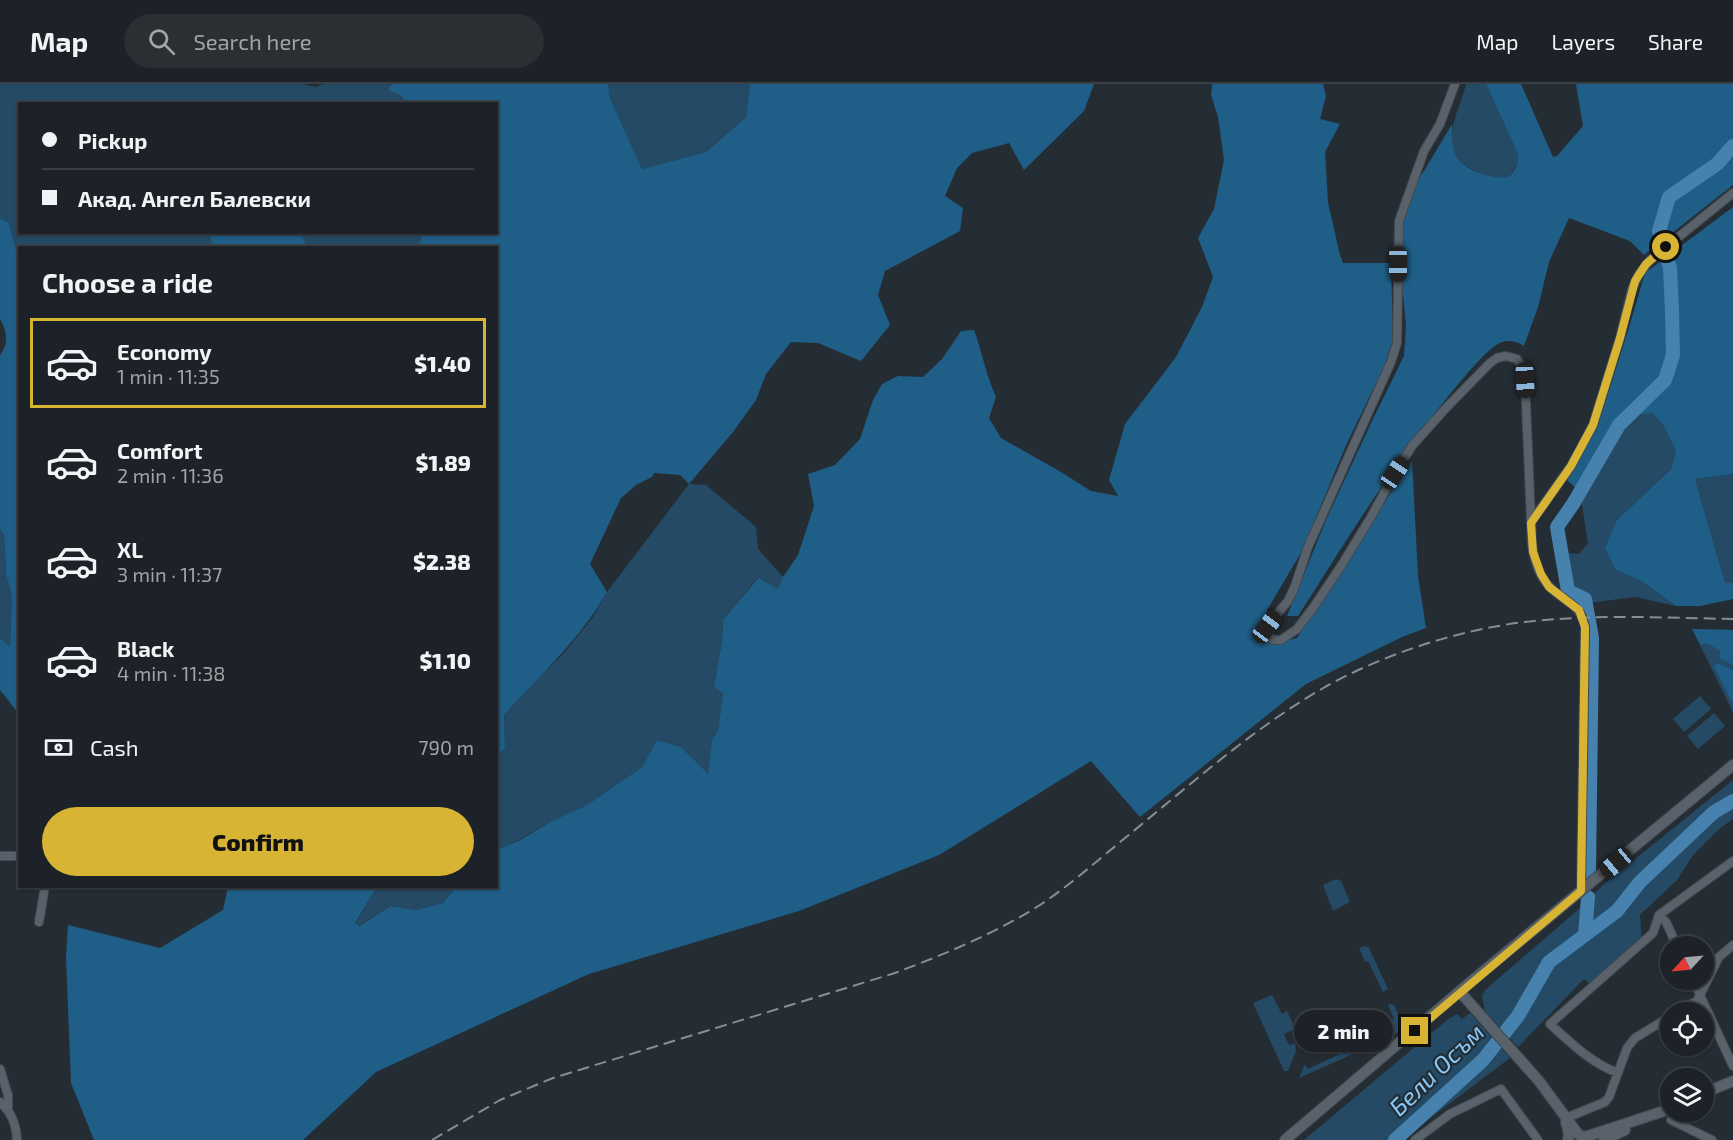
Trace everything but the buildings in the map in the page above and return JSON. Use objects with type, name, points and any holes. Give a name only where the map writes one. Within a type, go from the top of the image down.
[{"type":"street","points":[[1455,84],[1440,124],[1424,151],[1399,221],[1397,343],[1391,362],[1308,547],[1295,586],[1288,601],[1267,627],[1267,632],[1273,640],[1281,640],[1297,629],[1341,566],[1412,446],[1490,363],[1501,357],[1517,359],[1524,369],[1533,552],[1541,574],[1549,587],[1579,610],[1585,627],[1581,891]]},
{"type":"street","points":[[1531,523],[1568,472],[1586,440],[1599,409],[1635,281],[1650,260],[1733,193]]},
{"type":"street","points":[[1285,1140],[1733,765]]},
{"type":"street","points":[[0,856],[18,856]]},
{"type":"street","points":[[1618,1073],[1607,1069],[1581,1052],[1550,1024],[1653,933],[1659,915],[1733,861]]},
{"type":"street","points":[[39,922],[45,888]]},
{"type":"street","points":[[1659,915],[1672,936]]},
{"type":"street","points":[[1695,1002],[1719,957],[1733,945]]},
{"type":"street","points":[[1697,990],[1733,1066]]},
{"type":"street","points":[[1460,992],[1515,1054],[1575,1131],[1585,1138]]},
{"type":"street","points":[[1566,1118],[1605,1102],[1627,1048],[1635,1038],[1660,1023]]},
{"type":"street","points":[[0,1069],[8,1095],[8,1110]]},
{"type":"street","points":[[1714,1089],[1733,1081]]},
{"type":"street","points":[[1414,1140],[1444,1117],[1502,1089],[1538,1140]]},
{"type":"street","points":[[0,1102],[8,1110],[16,1127],[17,1140]]},
{"type":"street","points":[[1557,1106],[1568,1129],[1569,1140],[1585,1138],[1660,1116]]},
{"type":"street","points":[[1604,1140],[1660,1117]]},
{"type":"street","points":[[1683,1122],[1712,1140]]},
{"type":"shaded area","points":[[0,84],[302,84],[316,87],[323,84],[392,84],[389,90],[402,96],[405,102],[18,102],[18,234],[210,234],[212,246],[18,246],[18,263],[9,223],[0,218]]},
{"type":"shaded area","points":[[392,84],[608,84],[610,98],[642,169],[706,152],[746,117],[750,84],[1094,84],[1084,111],[1024,170],[1009,143],[972,153],[957,168],[945,196],[963,208],[960,231],[885,271],[878,295],[890,325],[861,361],[818,343],[791,342],[766,374],[756,400],[733,432],[689,484],[680,475],[654,473],[652,477],[636,485],[621,498],[590,564],[607,592],[585,626],[504,715],[505,748],[498,754],[498,246],[419,246],[422,234],[498,234],[498,102],[405,102],[402,96],[388,90]]},
{"type":"shaded area","points":[[608,84],[750,84],[746,117],[706,152],[642,169],[610,98]]},
{"type":"shaded area","points":[[1212,84],[1323,84],[1326,96],[1320,119],[1340,124],[1325,152],[1328,203],[1343,263],[1391,263],[1393,339],[1384,367],[1347,443],[1302,551],[1267,610],[1263,635],[1274,644],[1297,638],[1412,460],[1418,576],[1426,628],[1402,637],[1306,684],[1140,817],[1091,761],[939,855],[799,911],[589,974],[376,1072],[303,1140],[94,1140],[71,1083],[66,957],[68,925],[160,948],[223,910],[228,888],[376,888],[355,923],[359,926],[391,906],[416,910],[443,903],[455,888],[498,888],[498,850],[587,805],[642,767],[657,740],[681,747],[708,774],[712,740],[718,731],[723,693],[714,687],[722,641],[723,620],[758,578],[778,589],[798,555],[814,506],[808,474],[835,465],[860,439],[873,400],[882,384],[898,376],[923,377],[942,359],[961,331],[974,330],[996,397],[989,418],[1001,438],[1091,491],[1118,496],[1109,480],[1125,424],[1176,357],[1202,307],[1213,277],[1198,238],[1214,209],[1224,160],[1218,117],[1211,95]]},
{"type":"shaded area","points":[[1466,84],[1486,84],[1517,152],[1518,162],[1509,178],[1494,178],[1481,174],[1461,161],[1454,152],[1452,130]]},
{"type":"shaded area","points":[[1486,84],[1521,84],[1553,157],[1557,156],[1583,126],[1576,84],[1733,84],[1733,185],[1644,255],[1630,241],[1569,218],[1549,262],[1538,307],[1524,346],[1511,341],[1501,342],[1467,374],[1390,474],[1298,616],[1287,616],[1326,520],[1404,356],[1406,325],[1398,244],[1400,204],[1424,171],[1452,124],[1452,141],[1457,157],[1473,170],[1503,178],[1509,177],[1516,166],[1517,152]]},
{"type":"shaded area","points":[[1733,207],[1733,474],[1695,479],[1725,583],[1733,583],[1733,599],[1700,606],[1676,606],[1643,582],[1616,570],[1605,548],[1617,520],[1671,469],[1676,450],[1663,425],[1652,413],[1638,415],[1627,420],[1580,492],[1567,480],[1597,428],[1645,273]]},
{"type":"shaded area","points":[[0,218],[9,223],[18,259],[18,713],[0,690],[0,638],[10,647],[12,596],[6,575],[4,535],[0,529],[0,355],[5,346],[6,337],[0,319]]},
{"type":"shaded area","points":[[210,234],[298,234],[303,237],[307,246],[212,246]]},
{"type":"shaded area","points":[[298,234],[422,234],[419,246],[307,246],[303,237]]},
{"type":"shaded area","points":[[1652,413],[1663,425],[1676,450],[1671,469],[1617,520],[1616,570],[1643,582],[1676,606],[1635,597],[1580,604],[1568,584],[1564,553],[1579,554],[1588,543],[1580,492],[1627,420],[1638,415]]},
{"type":"shaded area","points":[[1733,474],[1733,583],[1725,584],[1695,479]]},
{"type":"shaded area","points":[[689,484],[706,485],[756,527],[758,549],[783,577],[778,590],[757,578],[723,620],[722,641],[714,687],[723,693],[718,731],[712,740],[708,775],[681,747],[657,740],[642,767],[587,805],[552,821],[498,851],[498,754],[505,747],[504,715],[565,652],[593,617],[607,592]]},
{"type":"shaded area","points":[[0,529],[4,535],[6,575],[12,596],[10,648],[0,638]]},
{"type":"shaded area","points":[[1692,629],[1733,630],[1733,712]]},
{"type":"shaded area","points":[[1692,629],[1733,630],[1733,665],[1719,658],[1721,652],[1709,644],[1700,644]]},
{"type":"shaded area","points":[[1585,632],[1594,633],[1595,843],[1591,873],[1587,875],[1585,872]]},
{"type":"shaded area","points":[[1717,663],[1733,670],[1733,704],[1714,666]]},
{"type":"shaded area","points":[[1700,696],[1711,709],[1684,732],[1673,719]]},
{"type":"shaded area","points":[[1714,713],[1725,726],[1698,749],[1687,736]]},
{"type":"shaded area","points":[[1733,780],[1733,819],[1719,829],[1693,855],[1677,880],[1640,915],[1642,943],[1592,986],[1584,979],[1518,1047],[1485,1011],[1482,996],[1485,990],[1580,908],[1603,885]]},
{"type":"shaded area","points":[[1336,879],[1341,881],[1350,902],[1333,911],[1323,885]]},
{"type":"shaded area","points":[[376,888],[455,888],[443,903],[416,910],[391,906],[358,926],[355,924]]},
{"type":"shaded area","points":[[1365,946],[1369,948],[1388,989],[1383,992],[1359,948]]},
{"type":"shaded area","points":[[1272,995],[1282,1014],[1287,1011],[1295,1029],[1284,1034],[1289,1045],[1295,1043],[1296,1051],[1288,1071],[1284,1071],[1253,1003]]},
{"type":"shaded area","points":[[1388,1005],[1394,1005],[1401,1020],[1401,1030],[1391,1037],[1299,1078],[1305,1064],[1308,1069],[1393,1029],[1389,1021],[1394,1019]]},
{"type":"shaded area","points":[[1470,1013],[1510,1058],[1401,1140],[1304,1140],[1447,1020],[1457,1014],[1462,1019]]},
{"type":"waterway","points":[[1589,873],[1592,638],[1585,599],[1568,591],[1557,527],[1619,425],[1665,380],[1673,355],[1672,311],[1670,268],[1659,231],[1669,197],[1717,164],[1733,146]]},
{"type":"waterway","name":"Бели Осъм","points":[[1395,1140],[1483,1060],[1518,1016],[1549,962],[1617,911],[1640,882],[1714,812],[1733,801]]},
{"type":"waterway","points":[[1585,935],[1588,897]]},
{"type":"railway","points":[[432,1140],[500,1100],[553,1078],[895,973],[987,934],[1040,905],[1062,889],[1222,758],[1272,721],[1325,687],[1379,661],[1468,632],[1528,622],[1602,617],[1733,619]]},
{"type":"route","points":[[1415,1031],[1581,891],[1585,627],[1579,610],[1549,587],[1541,574],[1533,552],[1531,523],[1571,466],[1586,440],[1599,409],[1635,281],[1646,264],[1666,247]]}]
